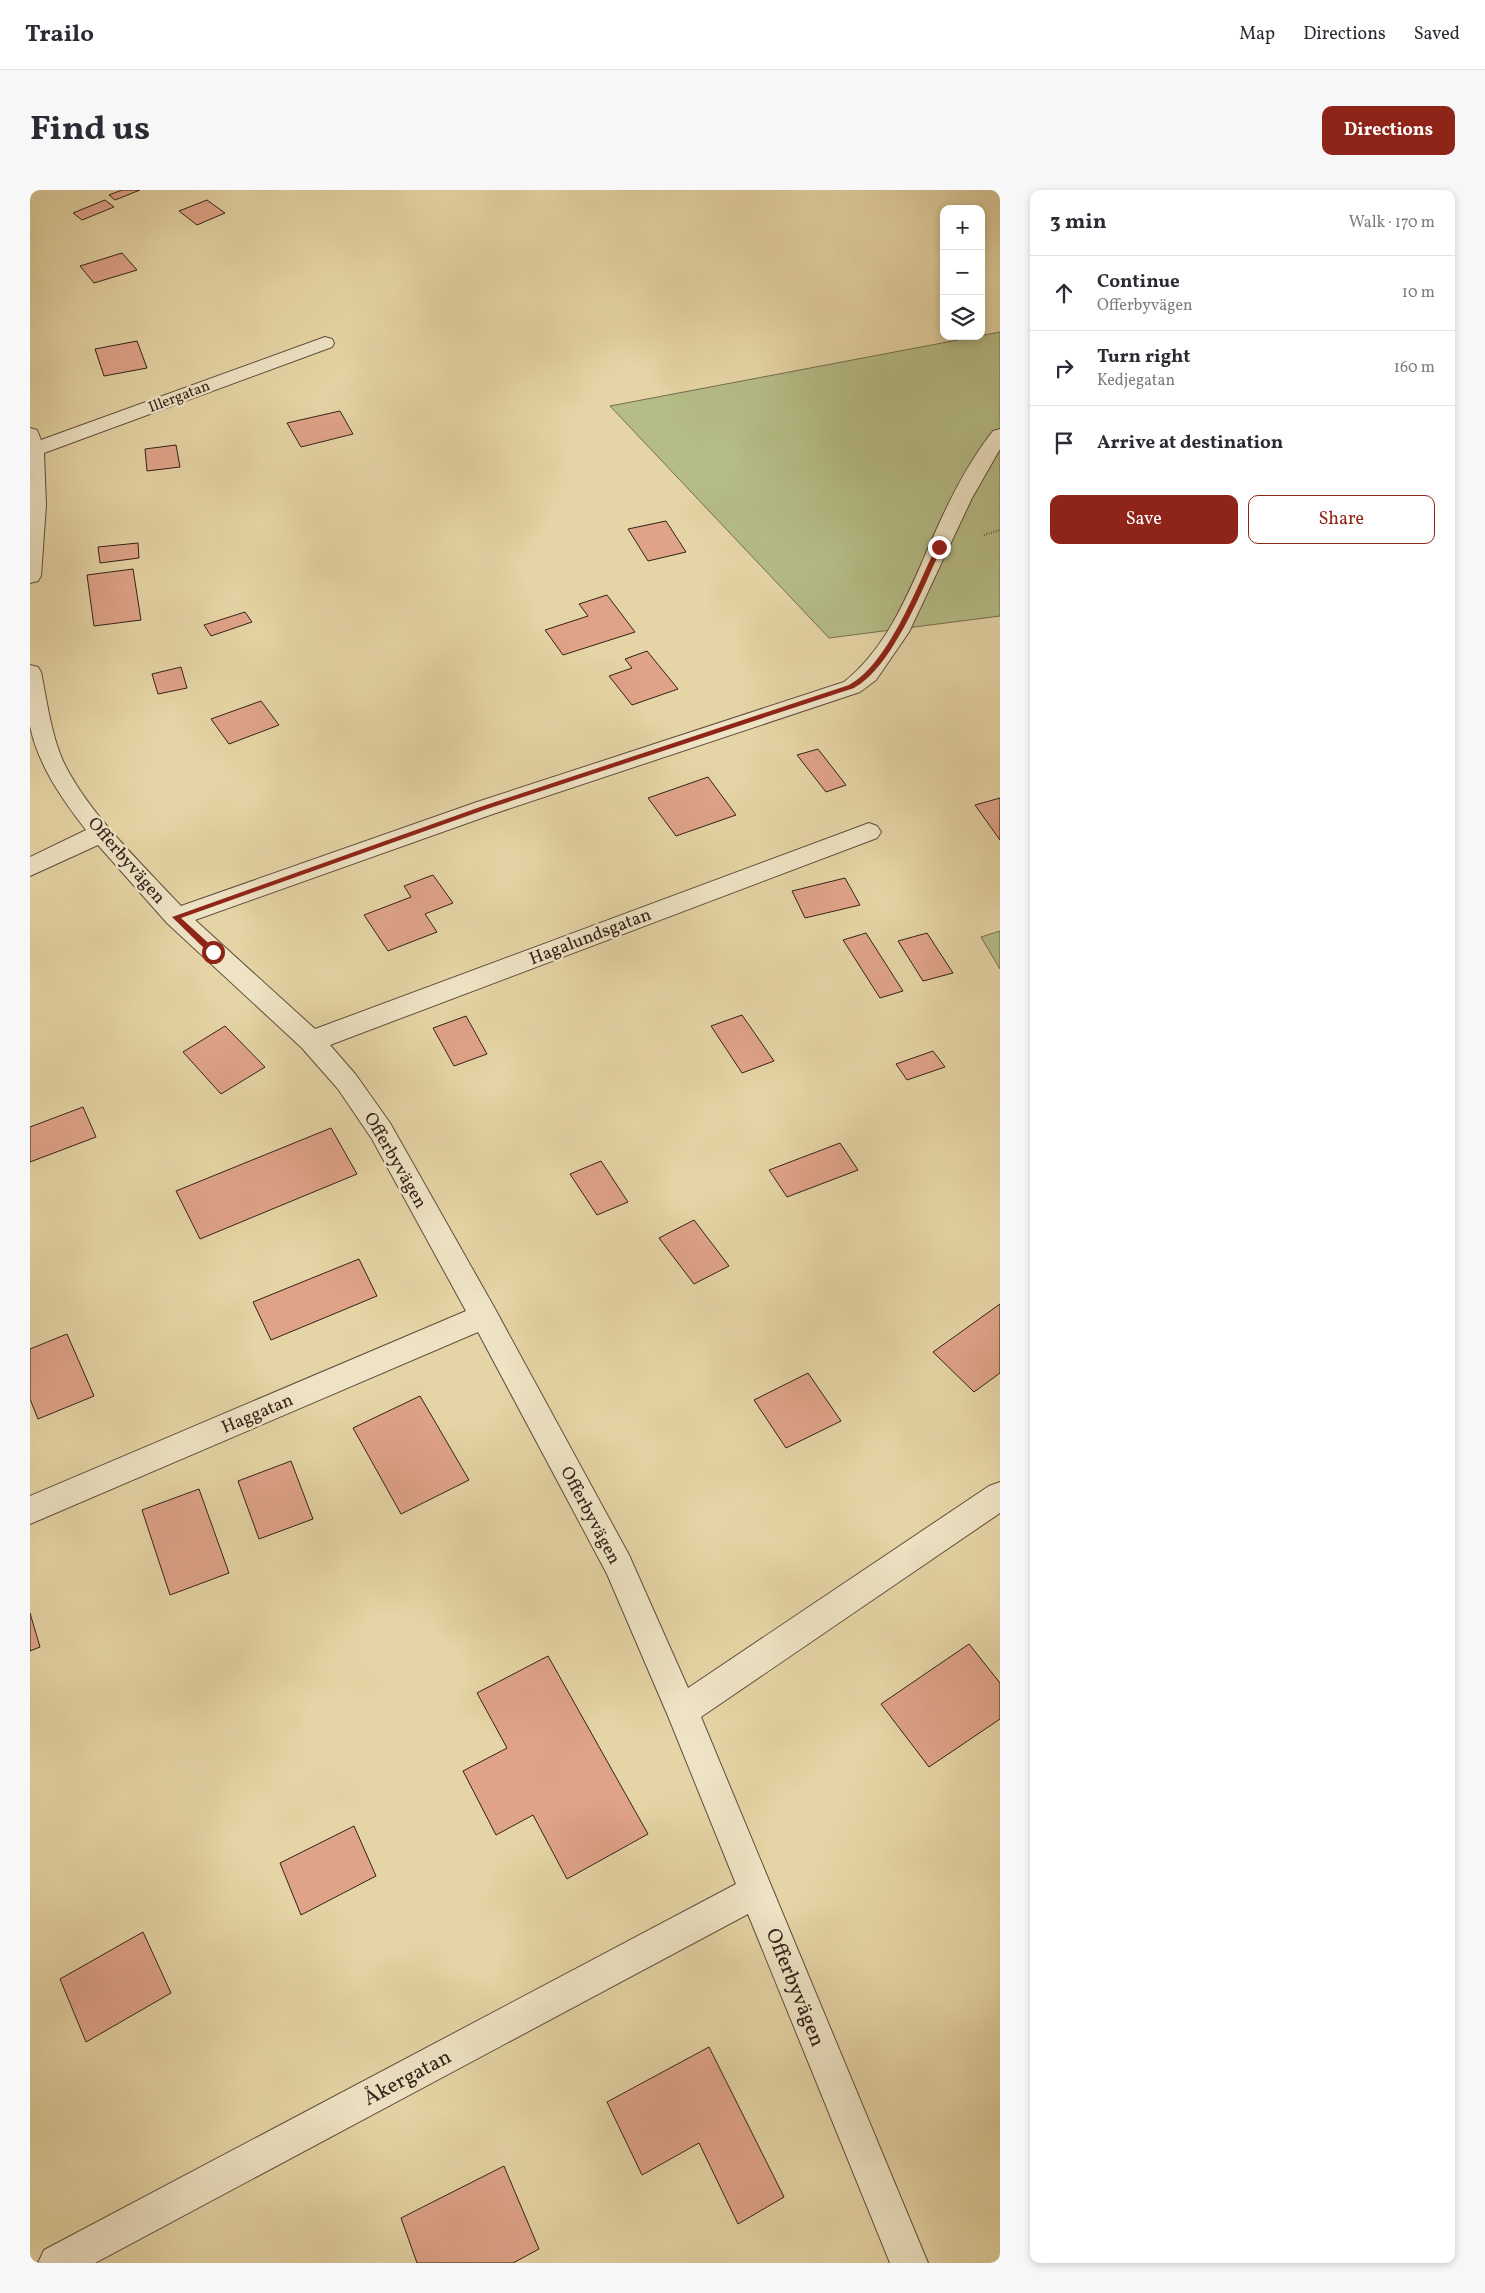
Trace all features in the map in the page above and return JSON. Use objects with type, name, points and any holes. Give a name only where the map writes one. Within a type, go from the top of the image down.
[{"type":"street","name":"Illergatan","points":[[32,442],[325,343]]},
{"type":"street","points":[[176,917],[485,808],[852,687],[864,680],[877,665],[902,624],[957,506],[1000,435]]},
{"type":"street","points":[[30,576],[36,500],[32,442]]},
{"type":"street","name":"Offerbyvägen","points":[[30,672],[39,717],[52,761],[76,800],[101,833],[176,917],[311,1041],[347,1082],[381,1131],[484,1316],[618,1565],[682,1711],[909,2263]]},
{"type":"street","name":"Hagalundsgatan","points":[[311,1041],[869,832]]},
{"type":"street","points":[[30,867],[101,833]]},
{"type":"street","name":"Haggatan","points":[[30,1510],[484,1316]]},
{"type":"street","points":[[682,1711],[1000,1496]]},
{"type":"street","name":"Åkergatan","points":[[57,2263],[757,1892]]},
{"type":"green space","points":[[1000,332],[1000,616],[829,638],[610,406],[958,340],[985,340],[985,335]]},
{"type":"green space","points":[[1000,931],[1000,969],[981,937]]},
{"type":"building","points":[[122,190],[140,190],[115,200],[109,195]]},
{"type":"building","points":[[105,200],[114,207],[82,220],[73,213]]},
{"type":"building","points":[[207,200],[225,213],[197,225],[179,211]]},
{"type":"building","points":[[122,253],[137,270],[94,283],[80,266]]},
{"type":"building","points":[[137,341],[147,368],[104,376],[95,349]]},
{"type":"building","points":[[340,411],[353,434],[301,447],[287,423]]},
{"type":"building","points":[[176,445],[180,467],[147,471],[145,449]]},
{"type":"building","points":[[666,521],[686,552],[648,561],[628,529]]},
{"type":"building","points":[[138,543],[139,558],[100,563],[98,547]]},
{"type":"building","points":[[133,569],[141,620],[94,626],[87,575]]},
{"type":"building","points":[[607,595],[635,632],[563,655],[545,630],[588,616],[579,604]]},
{"type":"building","points":[[245,612],[252,622],[211,636],[204,625]]},
{"type":"building","points":[[647,651],[678,689],[632,705],[609,676],[632,668],[625,659]]},
{"type":"building","points":[[181,667],[187,688],[158,694],[152,674]]},
{"type":"building","points":[[261,701],[279,725],[229,744],[211,719]]},
{"type":"building","points":[[818,749],[846,785],[826,792],[797,755]]},
{"type":"building","points":[[708,777],[736,815],[676,836],[648,798]]},
{"type":"building","points":[[1000,798],[1000,840],[975,805]]},
{"type":"building","points":[[433,875],[453,903],[425,914],[437,932],[388,951],[364,915],[411,897],[404,886]]},
{"type":"building","points":[[845,878],[860,905],[805,918],[792,891]]},
{"type":"building","points":[[866,933],[903,991],[880,998],[843,940]]},
{"type":"building","points":[[927,933],[953,973],[923,981],[898,941]]},
{"type":"building","points":[[742,1015],[774,1061],[742,1073],[711,1026]]},
{"type":"building","points":[[466,1016],[487,1054],[454,1066],[433,1028]]},
{"type":"building","points":[[225,1026],[265,1067],[221,1094],[183,1052]]},
{"type":"building","points":[[933,1051],[945,1067],[907,1080],[896,1064]]},
{"type":"building","points":[[83,1107],[96,1137],[30,1162],[30,1127]]},
{"type":"building","points":[[331,1128],[357,1174],[200,1239],[176,1191]]},
{"type":"building","points":[[840,1143],[858,1170],[787,1197],[769,1170]]},
{"type":"building","points":[[601,1161],[628,1202],[597,1215],[570,1174]]},
{"type":"building","points":[[694,1220],[729,1266],[694,1284],[659,1238]]},
{"type":"building","points":[[359,1259],[377,1296],[271,1340],[253,1302]]},
{"type":"building","points":[[1000,1304],[1000,1373],[974,1392],[933,1352]]},
{"type":"building","points":[[67,1334],[94,1396],[38,1419],[30,1399],[30,1349]]},
{"type":"building","points":[[808,1373],[841,1421],[786,1448],[754,1400]]},
{"type":"building","points":[[420,1396],[469,1480],[401,1514],[353,1428]]},
{"type":"building","points":[[291,1461],[313,1519],[259,1539],[238,1481]]},
{"type":"building","points":[[199,1489],[229,1573],[170,1595],[142,1510]]},
{"type":"building","points":[[30,1613],[40,1647],[30,1651]]},
{"type":"building","points":[[969,1644],[1000,1683],[1000,1719],[929,1767],[881,1704]]},
{"type":"building","points":[[548,1656],[648,1834],[567,1879],[533,1815],[496,1835],[463,1771],[507,1748],[477,1693]]},
{"type":"building","points":[[354,1826],[376,1876],[301,1915],[280,1863]]},
{"type":"building","points":[[143,1932],[171,1993],[86,2042],[60,1979]]},
{"type":"building","points":[[709,2047],[784,2197],[738,2224],[699,2143],[642,2175],[607,2102]]},
{"type":"building","points":[[504,2166],[539,2249],[513,2263],[417,2263],[401,2218]]},
{"type":"route","points":[[213,952],[176,917],[485,808],[852,687],[864,680],[877,665],[902,624],[939,547]]}]
